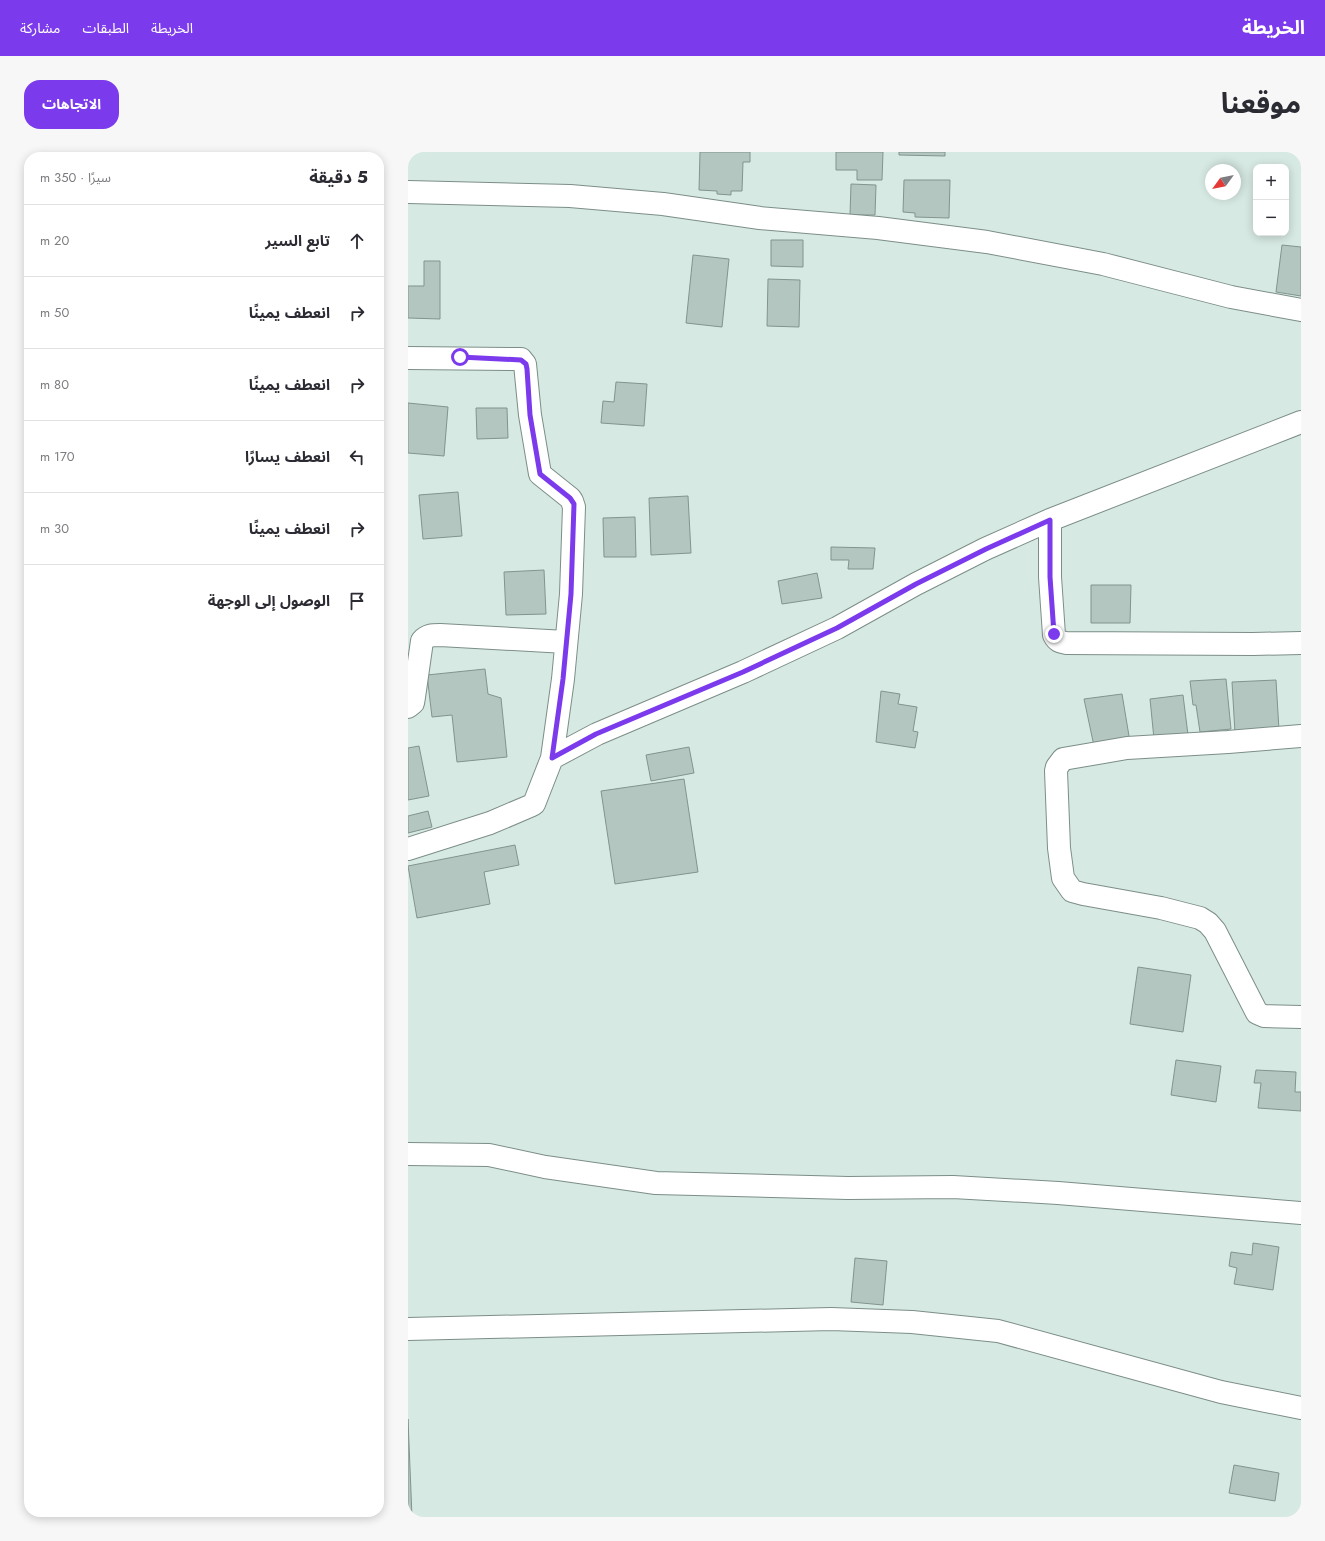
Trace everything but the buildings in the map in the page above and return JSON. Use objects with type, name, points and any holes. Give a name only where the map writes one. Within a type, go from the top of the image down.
[{"type":"street","points":[[408,192],[570,196],[663,204],[760,218],[878,228],[987,242],[1103,264],[1231,297],[1301,310]]},
{"type":"street","points":[[408,358],[460,357],[521,360],[526,364],[530,415],[540,474],[570,498],[574,507],[571,594],[552,758],[534,804],[490,824],[408,849]]},
{"type":"street","points":[[552,758],[596,734],[736,675],[837,628],[916,584],[986,549],[1050,520],[1301,422]]},
{"type":"street","points":[[1050,520],[1050,577],[1053,627],[1056,640],[1060,642],[1301,643]]},
{"type":"street","points":[[408,707],[413,703],[422,641],[431,635],[566,642]]},
{"type":"street","points":[[1301,736],[1127,748],[1063,759],[1056,771],[1059,848],[1063,878],[1072,891],[1161,908],[1200,918],[1215,930],[1256,1013],[1264,1016],[1301,1017]]},
{"type":"street","points":[[408,1154],[488,1155],[545,1167],[656,1183],[848,1188],[953,1187],[1301,1213]]},
{"type":"street","points":[[408,1328],[831,1319],[912,1322],[998,1331],[1214,1390],[1301,1408]]},
{"type":"route","points":[[460,357],[524,361],[527,369],[530,415],[540,474],[570,498],[574,504],[571,594],[563,679],[552,758],[596,734],[743,672],[837,628],[916,584],[986,549],[1050,520],[1050,577],[1054,634]]}]
